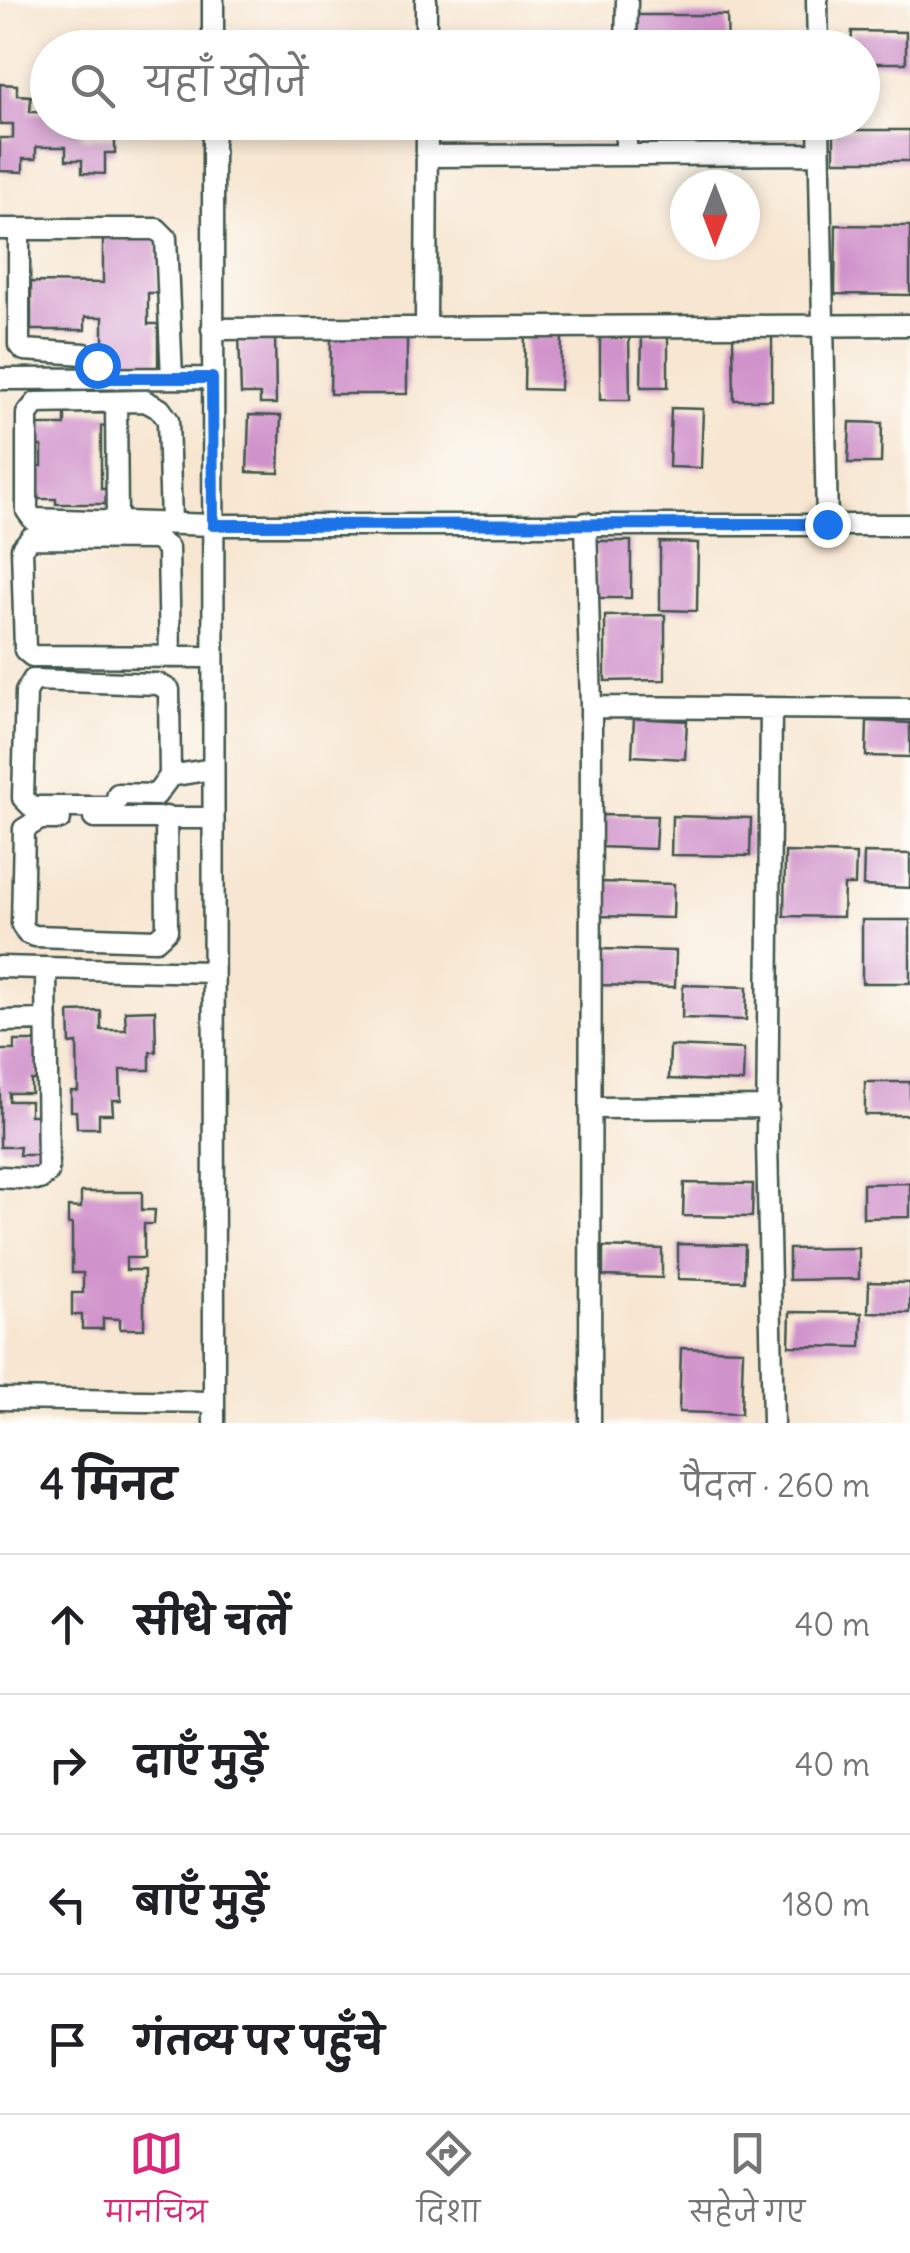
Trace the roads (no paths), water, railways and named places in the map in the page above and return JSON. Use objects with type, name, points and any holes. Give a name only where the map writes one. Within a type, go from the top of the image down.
[{"type":"street","points":[[213,0],[213,30]]},
{"type":"street","points":[[426,0],[426,30]]},
{"type":"street","points":[[626,30],[627,0]]},
{"type":"street","points":[[817,0],[818,30]]},
{"type":"street","points":[[0,1399],[214,1412],[212,140]]},
{"type":"street","points":[[426,328],[427,140]]},
{"type":"street","points":[[626,140],[626,154]]},
{"type":"street","points":[[819,140],[827,524]]},
{"type":"street","points":[[427,156],[819,154]]},
{"type":"street","points":[[96,378],[97,365],[85,354],[24,350],[19,345],[9,229],[157,229],[166,238],[172,378]]},
{"type":"street","points":[[212,328],[910,326]]},
{"type":"street","points":[[0,379],[212,378]]},
{"type":"street","points":[[171,523],[168,420],[160,409],[146,401],[36,404],[27,414],[27,511],[33,519],[213,525],[910,524]]},
{"type":"street","points":[[116,402],[117,521]]},
{"type":"street","points":[[586,524],[590,707],[590,1423]]},
{"type":"street","points":[[170,657],[168,548],[156,539],[30,538],[22,548],[26,650],[32,656],[170,657],[213,657]]},
{"type":"street","points":[[170,776],[170,690],[158,684],[33,680],[26,692],[23,798],[32,807],[110,807],[118,794],[156,795],[170,776],[212,770]]},
{"type":"street","points":[[590,707],[910,709]]},
{"type":"street","points":[[772,708],[768,1107],[773,1423]]},
{"type":"street","points":[[166,817],[168,930],[161,936],[156,940],[27,933],[22,925],[24,829],[32,822],[166,817],[212,818]]},
{"type":"street","points":[[0,967],[211,972]]},
{"type":"street","points":[[0,1178],[40,1179],[48,1172],[46,968]]},
{"type":"street","points":[[0,1021],[48,1020]]},
{"type":"street","points":[[590,1108],[768,1107]]},
{"type":"street","points":[[34,1400],[34,1423]]}]
